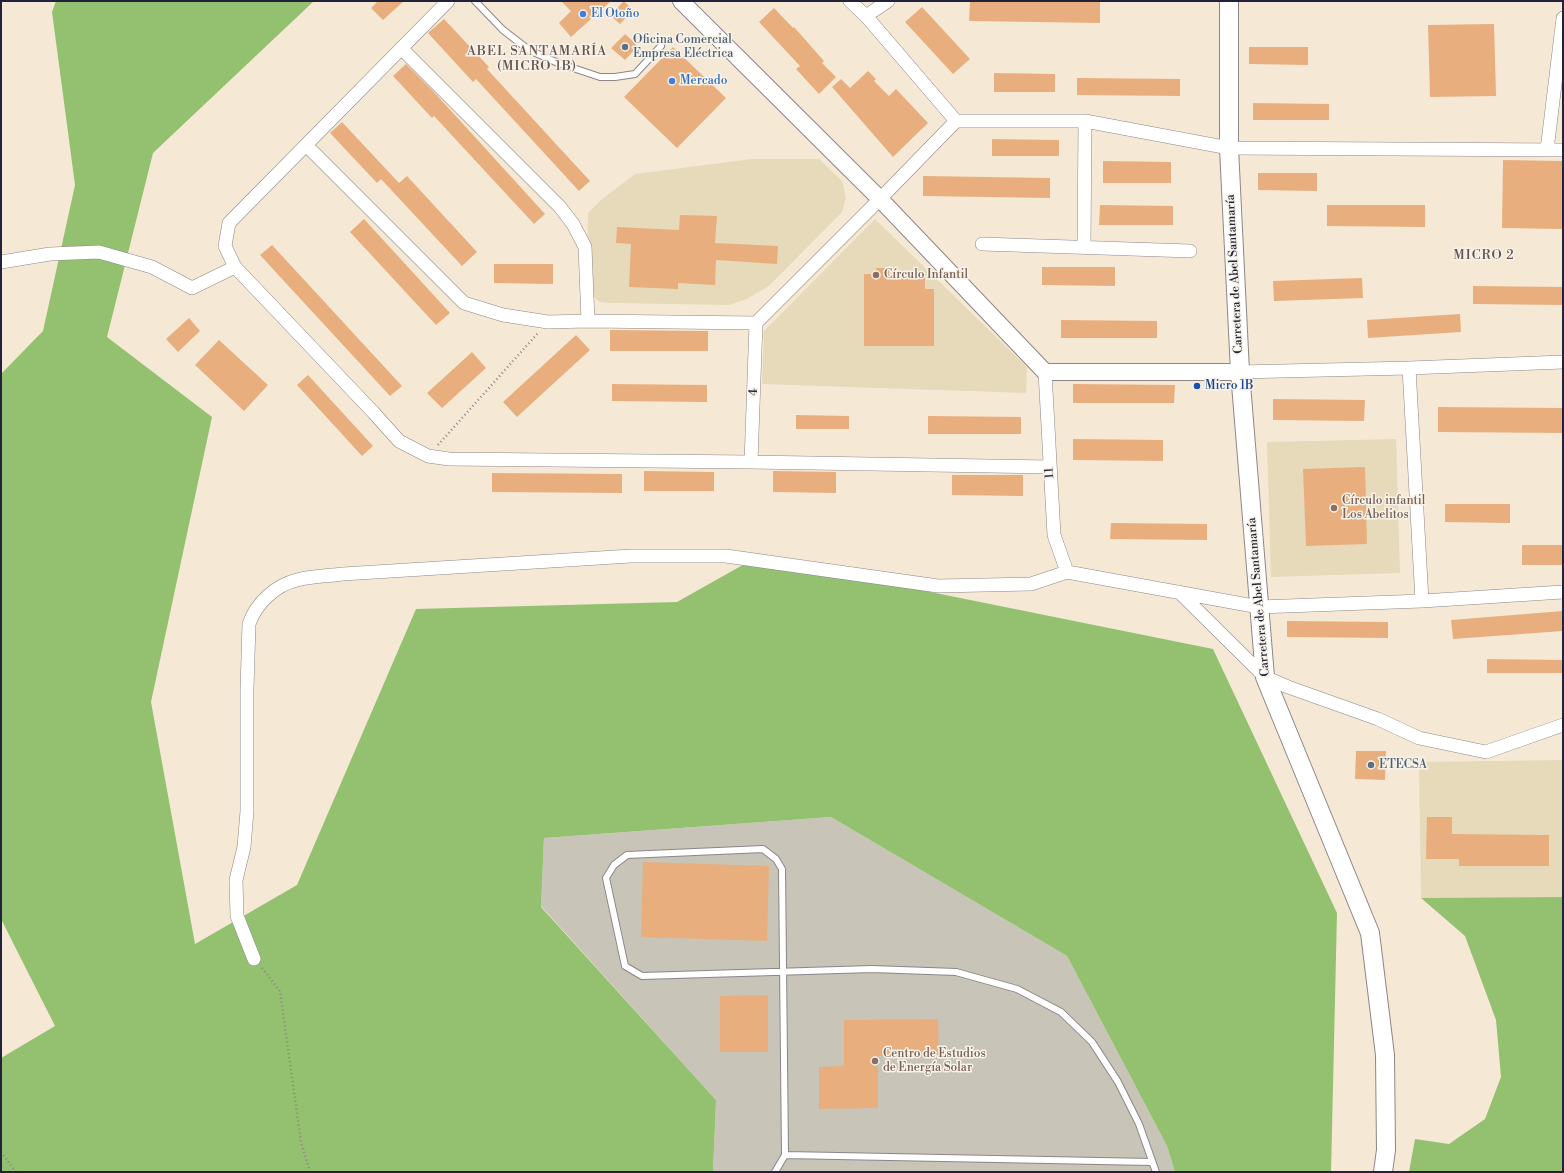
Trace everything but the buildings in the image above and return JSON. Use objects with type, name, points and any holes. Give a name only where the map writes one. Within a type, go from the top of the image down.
[{"type":"main road","name":"Carretera de Abel Santamaría","points":[[1229,1],[1229,148],[1240,372],[1265,677],[1370,933],[1384,1055],[1386,1150],[1383,1172]]},
{"type":"street","points":[[448,1],[229,222],[225,246],[234,268],[373,412],[399,441],[428,456],[449,459],[1050,467]]},
{"type":"street","points":[[681,1],[880,199],[1044,372],[1240,372],[1409,368],[1563,362]]},
{"type":"street","points":[[850,1],[866,16],[956,120]]},
{"type":"street","points":[[866,16],[888,1]]},
{"type":"street","points":[[1547,150],[1563,18]]},
{"type":"street","points":[[401,48],[560,207],[573,224],[585,248],[588,321]]},
{"type":"street","points":[[306,145],[464,303],[502,315],[548,322],[756,323],[880,199],[956,120],[1085,121],[1229,148],[1563,150]]},
{"type":"street","points":[[1084,247],[1085,121]]},
{"type":"street","points":[[982,244],[1190,251]]},
{"type":"street","points":[[1,262],[50,254],[99,252],[152,267],[192,288],[234,268]]},
{"type":"street","name":"4","points":[[751,462],[756,323]]},
{"type":"street","points":[[1409,368],[1422,601]]},
{"type":"street","name":"11","points":[[1044,372],[1054,535],[1067,572]]},
{"type":"street","points":[[254,959],[237,916],[236,880],[244,847],[247,811],[248,624],[258,605],[284,585],[297,580],[343,574],[631,556],[726,556],[938,586],[1031,584],[1067,572],[1259,607],[1422,601],[1563,592]]},
{"type":"street","points":[[1178,592],[1265,677],[1288,687],[1378,719],[1419,738],[1486,752],[1563,725]]},
{"type":"lane","points":[[475,1],[503,30],[529,50],[558,63],[600,77],[615,77],[635,74],[661,46]]},
{"type":"lane","points":[[775,1172],[785,1155],[783,972],[782,869],[776,859],[763,848],[627,855],[614,865],[606,878],[625,966],[642,976],[783,972],[872,969],[956,972],[1017,989],[1061,1012],[1092,1042],[1118,1082],[1139,1124],[1156,1172]]},
{"type":"lane","points":[[785,1155],[1152,1162]]},
{"type":"path","points":[[428,456],[548,322]]},
{"type":"path","points":[[254,959],[280,991],[301,1142],[310,1172]]},
{"type":"path","points":[[1,1152],[16,1172]]},
{"type":"shaded area","points":[[752,159],[819,159],[842,181],[846,198],[842,212],[769,286],[747,299],[729,305],[611,303],[600,302],[593,296],[587,281],[588,213],[601,200],[635,174]]},
{"type":"shaded area","name":"Círculo Infantil","points":[[875,219],[1027,367],[1026,393],[762,384],[764,331]]},
{"type":"shaded area","name":"Círculo infantil Los Abelitos","points":[[1396,439],[1400,573],[1271,577],[1267,442]]},
{"type":"shaded area","points":[[1563,760],[1563,897],[1421,898],[1419,762]]},
{"type":"shaded area","points":[[831,817],[1067,956],[1167,1146],[1175,1172],[713,1172],[716,1100],[541,906],[544,838]]},
{"type":"green space","points":[[56,1],[314,1],[153,153],[107,337],[212,417],[151,702],[195,944],[297,885],[416,609],[677,602],[757,557],[1213,649],[1337,913],[1331,1172],[1175,1172],[1167,1146],[1067,956],[831,817],[544,838],[541,907],[716,1100],[713,1172],[1,1172],[1,1058],[55,1026],[1,919],[1,374],[43,331],[75,185],[52,12]]},
{"type":"green space","points":[[1563,897],[1563,1172],[1409,1172],[1415,1139],[1449,1144],[1485,1119],[1501,1077],[1496,1020],[1465,936],[1421,898]]},
{"type":"place","name":"El Otoño","points":[[583,14]]},
{"type":"place","name":"Oficina Comercial Empresa Eléctrica","points":[[625,47]]},
{"type":"place","name":"Mercado","points":[[672,81]]},
{"type":"place","name":"Círculo Infantil","points":[[876,275]]},
{"type":"place","name":"Micro 1B","points":[[1197,386]]},
{"type":"place","name":"Círculo infantil Los Abelitos","points":[[1334,508]]},
{"type":"place","name":"ETECSA","points":[[1371,765]]},
{"type":"place","name":"Centro de Estudios de Energía Solar","points":[[875,1061]]},
{"type":"district","name":"ABEL SANTAMARÍA (MICRO 1B)","points":[[537,60]]},
{"type":"district","name":"MICRO 2","points":[[1484,256]]}]
